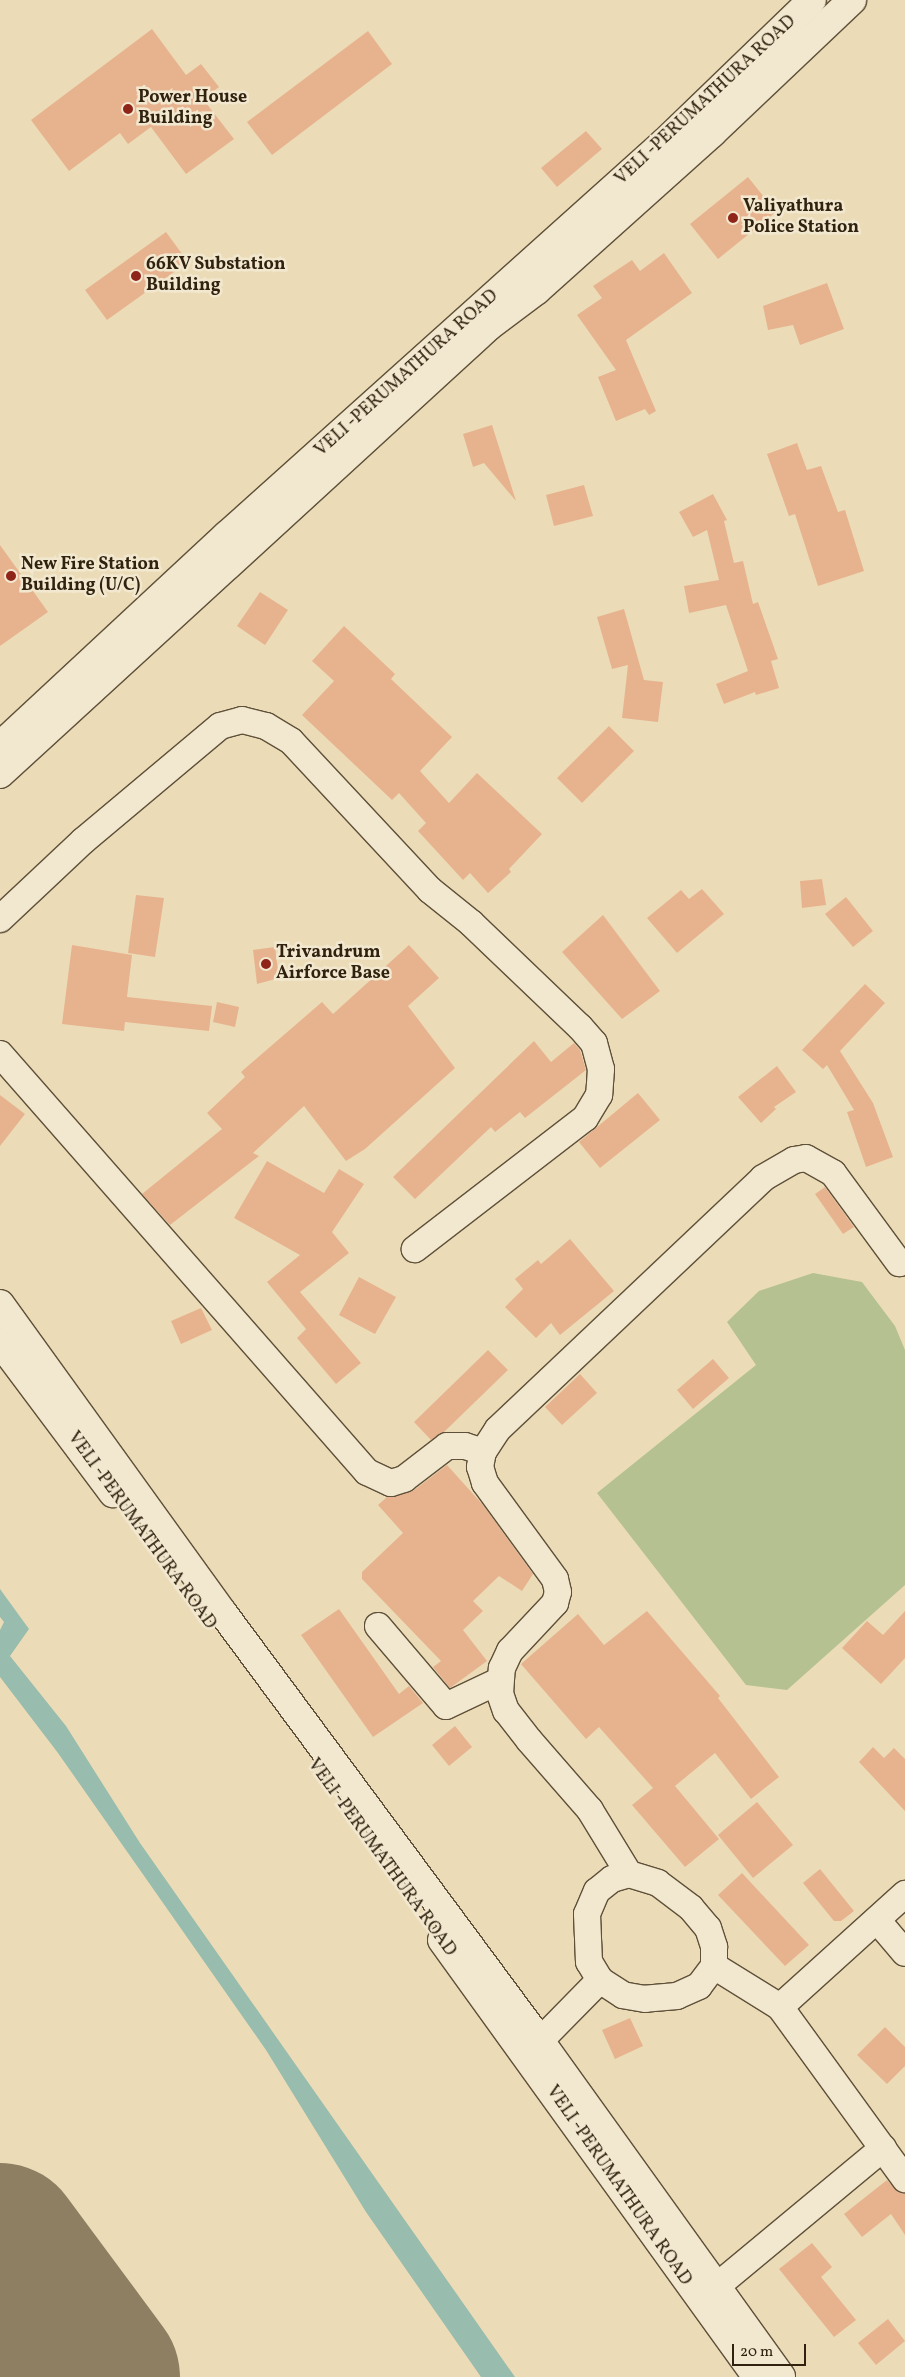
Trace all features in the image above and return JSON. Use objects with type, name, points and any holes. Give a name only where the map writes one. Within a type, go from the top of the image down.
[{"type":"main road","name":"VELI -PERUMATHURA ROAD","points":[[0,746],[226,536],[664,142],[812,0]]},
{"type":"main road","points":[[0,774],[481,333],[537,290],[712,133],[852,0]]},
{"type":"main road","points":[[0,1304],[223,1613],[540,2041],[781,2377]]},
{"type":"main road","name":"VELI -PERUMATHURA ROAD","points":[[0,1342],[520,2046],[672,2264],[757,2377]]},
{"type":"street","points":[[0,918],[83,841],[220,726],[242,720],[266,726],[291,742],[430,890],[471,923],[580,1027],[594,1044],[601,1069],[599,1095],[585,1118],[415,1249]]},
{"type":"street","points":[[0,1054],[367,1472],[391,1483],[404,1478],[447,1446],[476,1455]]},
{"type":"street","points":[[476,1455],[498,1429],[763,1178],[794,1160],[812,1160],[833,1172],[899,1263]]},
{"type":"street","points":[[476,1455],[485,1482],[555,1579],[558,1592],[555,1603],[510,1651],[500,1681],[500,1694],[506,1711],[590,1810],[629,1874]]},
{"type":"street","points":[[378,1626],[446,1706],[500,1681]]},
{"type":"street","points":[[629,1874],[658,1884],[691,1908],[708,1928],[714,1947],[714,1966],[699,1986],[676,1996],[645,1999],[623,1996],[600,1980],[589,1962],[587,1914],[597,1891],[612,1879],[629,1874]]},
{"type":"street","points":[[780,2007],[905,1894]]},
{"type":"street","points":[[877,1920],[905,1953]]},
{"type":"street","points":[[714,1966],[780,2007],[905,2179]]},
{"type":"street","points":[[540,2041],[600,1980]]},
{"type":"street","points":[[716,2286],[883,2148]]},
{"type":"green space","points":[[813,1273],[862,1282],[895,1326],[905,1350],[905,1585],[787,1690],[746,1685],[597,1493],[756,1365],[727,1322],[759,1291]]},
{"type":"shaded area","points":[[0,1589],[29,1629],[10,1656],[66,1726],[140,1843],[515,2377],[481,2377],[366,2212],[266,2050],[58,1753],[0,1677],[0,1630],[4,1622],[0,1617]]},
{"type":"building","name":"Power House Building","points":[[152,29],[186,75],[201,64],[219,87],[203,99],[234,139],[186,174],[151,127],[128,144],[120,133],[69,171],[31,120]]},
{"type":"building","points":[[368,31],[392,64],[272,155],[247,122]]},
{"type":"building","points":[[586,131],[602,149],[557,187],[541,168]]},
{"type":"building","name":"Valiyathura Police Station","points":[[748,177],[776,212],[718,259],[690,224]]},
{"type":"building","name":"66KV Substation Building","points":[[166,232],[188,262],[107,320],[85,290]]},
{"type":"building","points":[[664,253],[692,293],[626,340],[656,411],[649,415],[645,409],[616,421],[598,377],[616,370],[577,315],[602,298],[593,286],[632,260],[640,271]]},
{"type":"building","points":[[827,283],[844,329],[800,345],[793,325],[768,330],[763,306]]},
{"type":"building","points":[[492,425],[516,501],[484,463],[473,467],[463,434]]},
{"type":"building","points":[[797,443],[807,470],[821,466],[838,512],[845,510],[864,571],[818,586],[795,514],[789,516],[767,454]]},
{"type":"building","points":[[584,485],[593,516],[554,526],[546,495]]},
{"type":"building","points":[[713,494],[727,520],[724,521],[734,563],[743,561],[753,604],[758,602],[778,659],[771,661],[779,688],[756,695],[755,692],[724,704],[716,684],[748,671],[726,605],[689,613],[684,586],[719,580],[707,530],[693,537],[679,512]]},
{"type":"building","name":"New Fire Station Building (U/C)","points":[[0,545],[48,612],[0,646]]},
{"type":"building","points":[[260,592],[288,610],[265,645],[237,626]]},
{"type":"building","points":[[624,609],[644,680],[663,682],[658,722],[622,718],[628,665],[612,669],[597,617]]},
{"type":"building","points":[[344,626],[395,674],[391,679],[452,737],[420,771],[449,803],[477,773],[542,834],[509,869],[511,872],[488,893],[470,873],[463,880],[418,831],[426,823],[399,793],[392,800],[302,715],[334,681],[312,661]]},
{"type":"building","points":[[609,726],[634,751],[582,803],[557,778]]},
{"type":"building","points":[[822,879],[826,905],[802,908],[800,881]]},
{"type":"building","points":[[702,889],[724,914],[677,953],[647,918],[681,890],[689,899]]},
{"type":"building","points":[[136,895],[164,898],[155,957],[128,953]]},
{"type":"building","points":[[846,897],[873,931],[853,947],[825,914]]},
{"type":"building","points":[[603,915],[660,991],[622,1019],[562,952]]},
{"type":"building","points":[[72,945],[132,955],[127,997],[212,1006],[209,1031],[125,1022],[124,1031],[62,1024]]},
{"type":"building","points":[[409,945],[439,978],[408,1006],[455,1068],[365,1149],[346,1161],[304,1106],[253,1153],[259,1156],[170,1225],[142,1194],[222,1129],[207,1113],[245,1077],[241,1072],[322,1002],[333,1014]]},
{"type":"building","name":"Trivandrum Airforce Base","points":[[275,947],[279,978],[257,984],[253,950]]},
{"type":"building","points":[[865,984],[885,1003],[840,1051],[873,1103],[893,1157],[866,1167],[847,1112],[854,1110],[827,1065],[823,1069],[802,1050]]},
{"type":"building","points":[[217,1002],[239,1007],[235,1027],[213,1022]]},
{"type":"building","points":[[534,1041],[551,1062],[574,1043],[580,1050],[586,1070],[525,1118],[520,1112],[495,1132],[491,1127],[415,1199],[393,1177]]},
{"type":"building","points":[[777,1066],[796,1092],[774,1107],[776,1109],[761,1123],[738,1097]]},
{"type":"building","points":[[638,1093],[660,1120],[600,1168],[579,1142]]},
{"type":"building","points":[[0,1095],[25,1114],[0,1146]]},
{"type":"building","points":[[267,1161],[324,1193],[339,1169],[364,1184],[332,1232],[349,1253],[300,1292],[361,1363],[336,1384],[297,1338],[306,1329],[267,1282],[300,1255],[234,1218]]},
{"type":"building","points":[[825,1187],[854,1227],[843,1234],[815,1194]]},
{"type":"building","points":[[570,1239],[614,1291],[560,1335],[551,1323],[536,1338],[505,1307],[523,1289],[515,1279],[538,1260],[541,1264]]},
{"type":"building","points":[[359,1277],[396,1297],[375,1334],[339,1315]]},
{"type":"building","points":[[201,1308],[212,1330],[181,1344],[171,1321]]},
{"type":"building","points":[[488,1350],[508,1370],[444,1432],[431,1440],[414,1422]]},
{"type":"building","points":[[713,1359],[729,1378],[693,1409],[677,1390]]},
{"type":"building","points":[[580,1374],[597,1393],[562,1425],[545,1407]]},
{"type":"building","points":[[447,1465],[483,1505],[533,1574],[522,1591],[499,1576],[473,1601],[483,1611],[463,1630],[487,1661],[450,1688],[433,1667],[441,1661],[362,1579],[362,1572],[403,1533],[378,1505],[387,1497],[413,1491]]},
{"type":"building","points":[[339,1609],[399,1694],[409,1686],[423,1703],[373,1737],[301,1635]]},
{"type":"building","points":[[647,1611],[720,1696],[718,1698],[779,1777],[751,1799],[715,1753],[675,1786],[719,1839],[685,1867],[632,1805],[653,1788],[599,1727],[586,1739],[521,1664],[578,1614],[604,1645]]},
{"type":"building","points":[[905,1611],[905,1658],[881,1684],[842,1648],[867,1621],[883,1635]]},
{"type":"building","points":[[455,1726],[472,1747],[449,1766],[432,1745]]},
{"type":"building","points":[[873,1747],[884,1758],[894,1748],[905,1759],[905,1811],[859,1762]]},
{"type":"building","points":[[757,1802],[793,1845],[753,1878],[718,1835]]},
{"type":"building","points":[[820,1869],[854,1911],[841,1921],[834,1921],[803,1883]]},
{"type":"building","points":[[742,1873],[809,1945],[785,1966],[718,1895]]},
{"type":"building","points":[[630,2018],[643,2046],[615,2059],[602,2030]]},
{"type":"building","points":[[885,2027],[905,2047],[905,2066],[887,2084],[857,2055]]},
{"type":"building","points":[[887,2180],[898,2192],[905,2194],[905,2235],[891,2214],[862,2237],[844,2214]]},
{"type":"building","points":[[812,2243],[832,2267],[821,2277],[856,2320],[834,2337],[779,2269]]},
{"type":"building","points":[[888,2319],[905,2341],[876,2365],[858,2343]]},
{"type":"runway","points":[[0,2246],[97,2377]]},
{"type":"place","name":"Power House Building","points":[[128,109]]},
{"type":"place","name":"Valiyathura Police Station","points":[[733,218]]},
{"type":"place","name":"66KV Substation Building","points":[[136,276]]},
{"type":"place","name":"New Fire Station Building (U/C)","points":[[11,576]]},
{"type":"place","name":"Trivandrum Airforce Base","points":[[266,964]]}]
